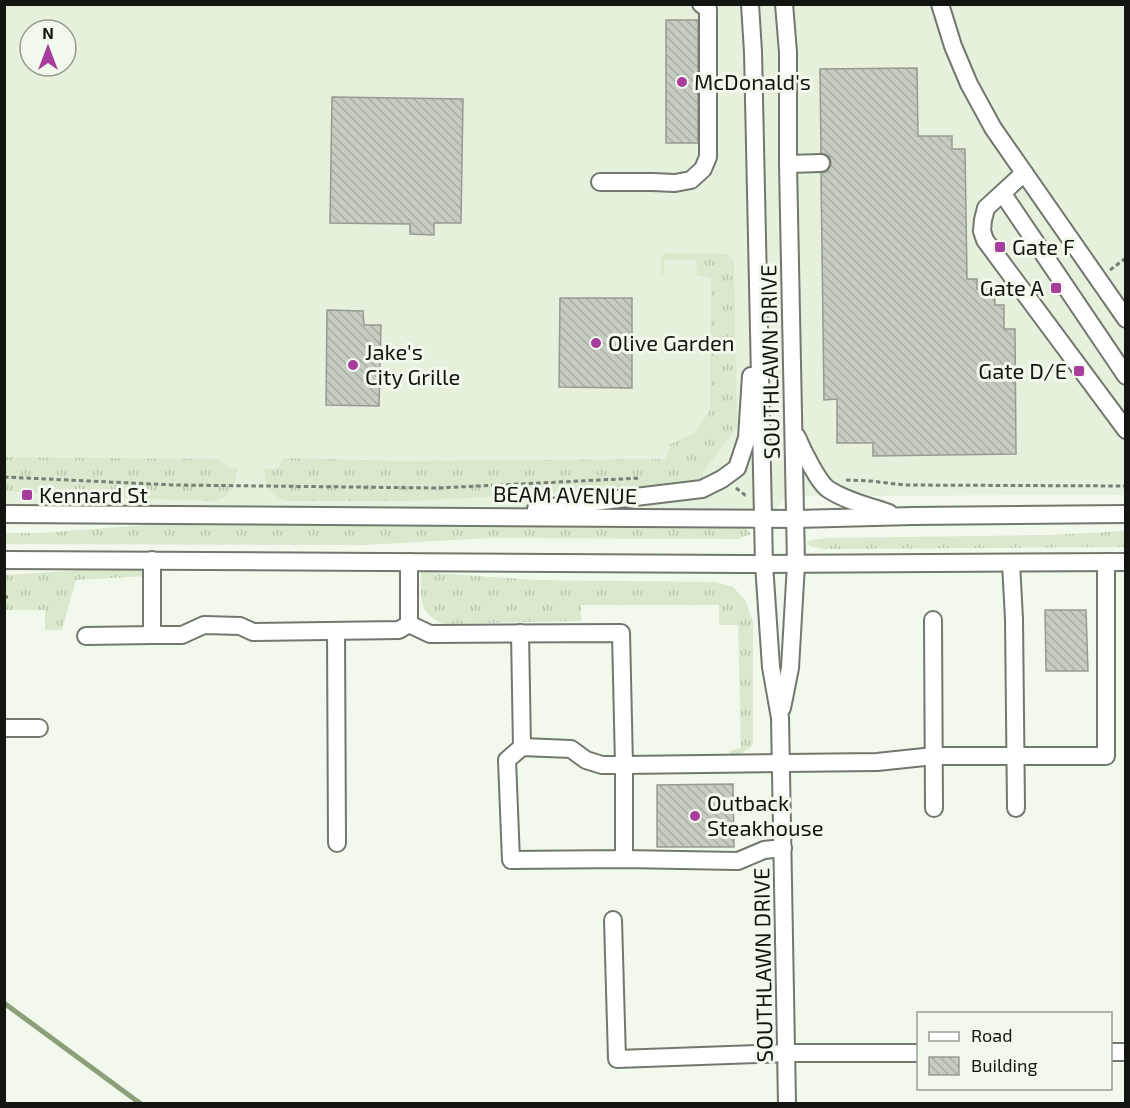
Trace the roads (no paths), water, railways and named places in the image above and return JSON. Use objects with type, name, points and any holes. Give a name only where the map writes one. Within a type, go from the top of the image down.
[{"type":"street","points":[[600,182],[675,183],[692,180],[703,169],[708,157],[708,9],[701,4]]},
{"type":"street","name":"SOUTHLAWN DRIVE","points":[[750,4],[764,564],[771,667],[780,718],[788,1104]]},
{"type":"street","name":"SOUTHLAWN DRIVE","points":[[780,718],[790,668],[796,564],[788,52],[784,4]]},
{"type":"street","points":[[940,4],[953,46],[978,103],[1024,173],[1119,297],[1125,319]]},
{"type":"street","points":[[788,164],[821,163]]},
{"type":"street","points":[[1024,173],[986,208],[982,231],[985,240],[1125,430]]},
{"type":"street","points":[[1002,194],[1125,376]]},
{"type":"street","points":[[477,516],[702,489],[722,480],[736,468],[747,438],[750,378],[759,322]]},
{"type":"street","points":[[794,429],[803,453],[826,488],[899,517]]},
{"type":"street","name":"BEAM AVENUE","points":[[4,514],[764,519],[1125,514]]},
{"type":"street","points":[[4,560],[764,564],[1125,562]]},
{"type":"street","points":[[152,561],[152,635]]},
{"type":"street","points":[[409,562],[409,624]]},
{"type":"street","points":[[783,848],[764,850],[738,861],[511,860],[507,760],[522,747],[571,749],[586,760],[602,765],[877,762],[934,756],[1106,756],[1106,562]]},
{"type":"street","points":[[1011,563],[1014,619],[1016,808]]},
{"type":"street","points":[[933,620],[934,808]]},
{"type":"street","points":[[86,636],[182,635],[204,625],[240,626],[253,632],[399,630],[409,624]]},
{"type":"street","points":[[409,624],[430,634],[621,633],[624,859]]},
{"type":"street","points":[[336,631],[337,843]]},
{"type":"street","points":[[520,633],[522,747]]},
{"type":"street","points":[[4,728],[39,728]]},
{"type":"street","points":[[613,920],[617,1059],[787,1053],[917,1053]]},
{"type":"waterway","points":[[4,1003],[141,1104]]},
{"type":"place","name":"McDonald's","points":[[682,82]]},
{"type":"place","name":"Gate F","points":[[1000,247]]},
{"type":"place","name":"Gate A","points":[[1056,288]]},
{"type":"place","name":"Olive Garden","points":[[596,343]]},
{"type":"place","name":"Jake's City Grille","points":[[353,365]]},
{"type":"place","name":"Gate D/E","points":[[1079,371]]},
{"type":"place","name":"Kennard St","points":[[27,495]]},
{"type":"place","name":"Outback Steakhouse","points":[[695,816]]}]
